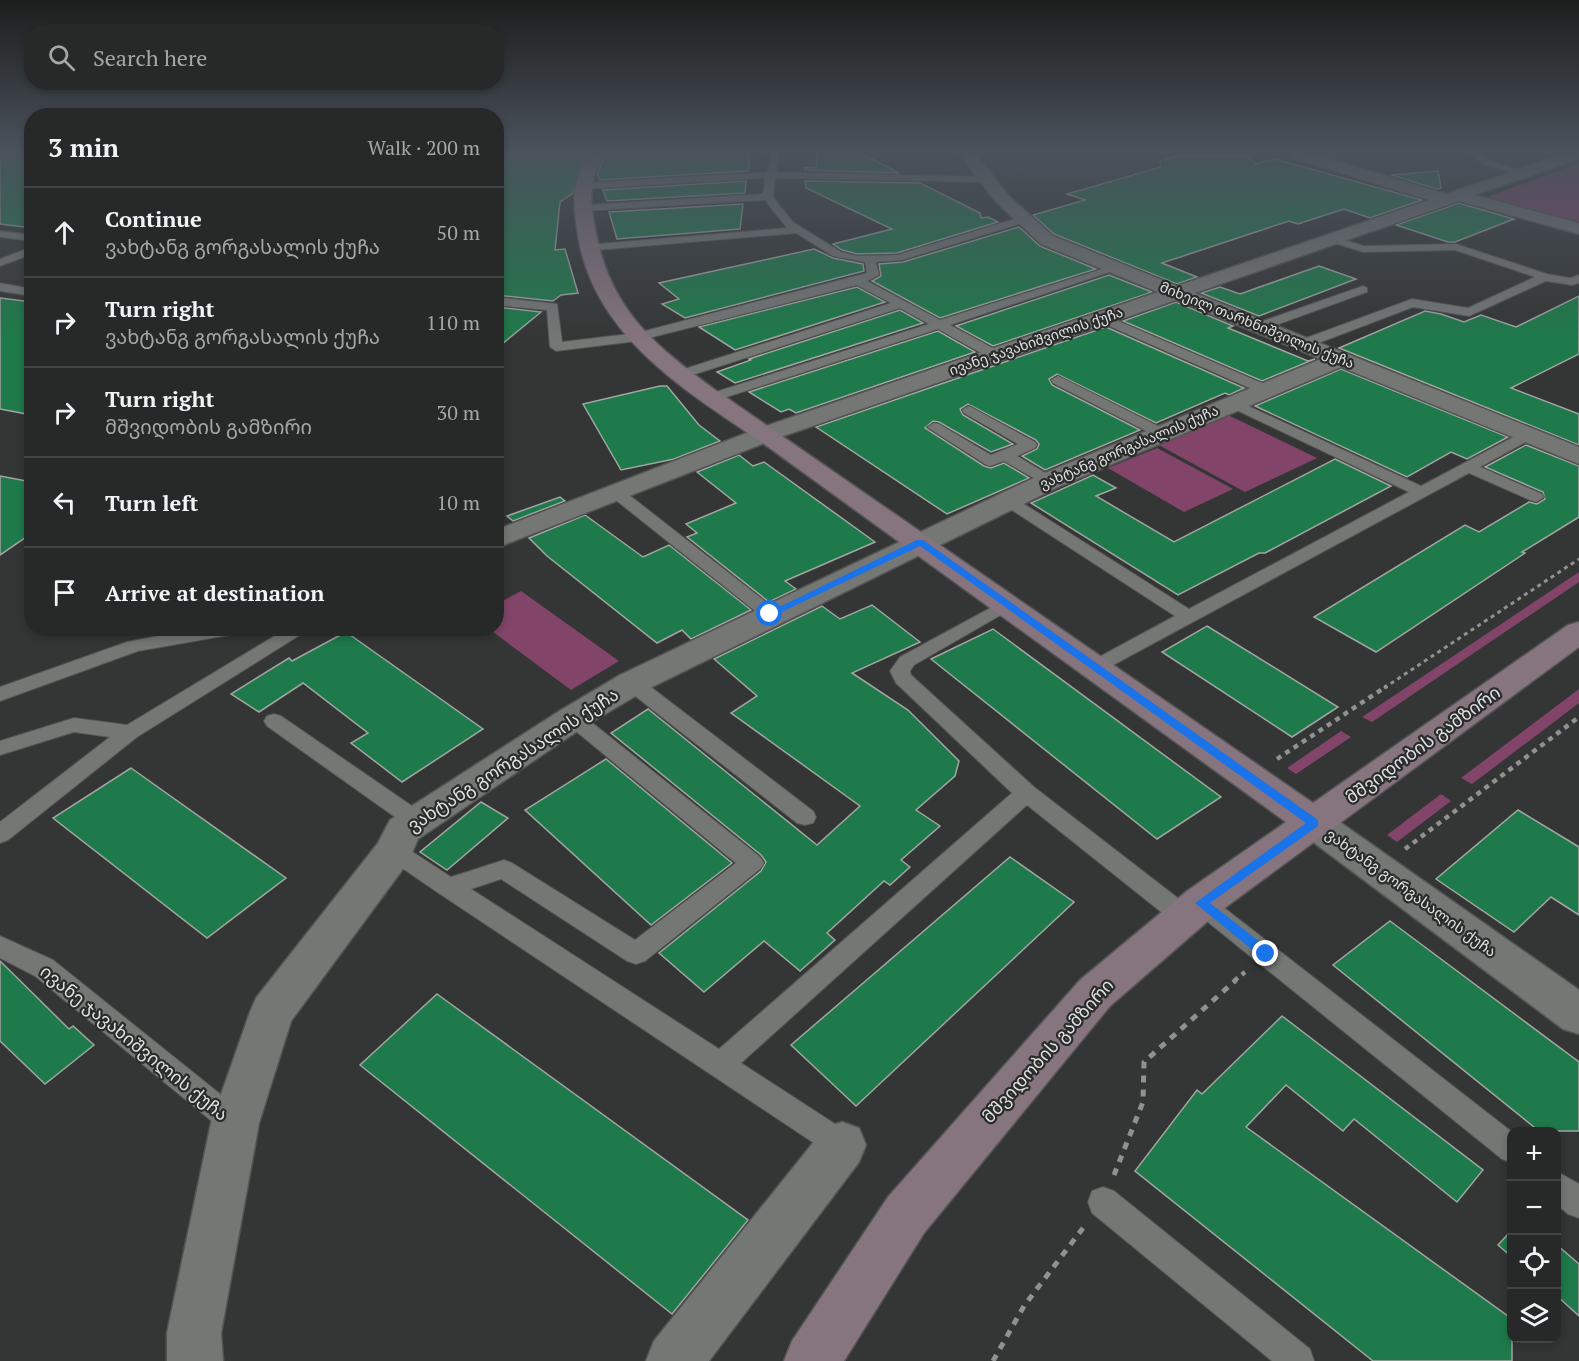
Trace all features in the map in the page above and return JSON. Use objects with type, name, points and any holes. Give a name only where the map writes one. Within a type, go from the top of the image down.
[{"type":"street","name":"ვახტანგ გორგასალის ქუჩა","points":[[585,215],[586,248],[609,298],[637,338],[680,375],[920,542],[1579,1015]]},
{"type":"street","name":"მიხეილ თარხნიშვილის ქუჩა","points":[[1017,215],[1047,240],[1579,456]]},
{"type":"street","name":"ივანე ჯავახიშვილის ქუჩა","points":[[504,537],[766,434],[1404,215]]},
{"type":"street","points":[[1518,215],[1579,230]]},
{"type":"street","name":"ვახტანგ გორგასალის ქუჩა","points":[[195,1361],[194,1333],[235,1124],[272,1012],[394,851],[403,830],[632,682],[1048,481],[1341,359]]},
{"type":"street","name":"მშვიდობის გამზირი","points":[[812,1361],[906,1215],[1095,993],[1192,909],[1579,632]]},
{"type":"street","points":[[674,1361],[842,1145]]},
{"type":"lane","points":[[782,215],[796,230],[837,254],[870,260],[898,258],[1022,220]]},
{"type":"lane","points":[[586,248],[796,230]]},
{"type":"lane","points":[[0,234],[24,237]]},
{"type":"lane","points":[[1332,239],[1363,249],[1456,248],[1545,277],[1572,282],[1579,278]]},
{"type":"lane","points":[[0,263],[24,253]]},
{"type":"lane","points":[[504,302],[553,307],[556,347],[637,338],[858,281],[873,275],[870,260]]},
{"type":"lane","points":[[711,398],[1116,268]]},
{"type":"lane","points":[[1303,344],[1412,303],[1469,312],[1545,277]]},
{"type":"lane","points":[[858,281],[995,355]]},
{"type":"lane","points":[[0,287],[24,292]]},
{"type":"lane","points":[[1262,326],[1363,290]]},
{"type":"lane","points":[[680,375],[901,304]]},
{"type":"lane","points":[[1102,318],[1266,390]]},
{"type":"lane","points":[[1058,380],[1161,433]]},
{"type":"lane","points":[[1233,403],[1422,492]]},
{"type":"lane","points":[[934,427],[990,461],[1030,445],[969,410]]},
{"type":"lane","points":[[1095,667],[1528,435]]},
{"type":"lane","points":[[1005,455],[1048,481]]},
{"type":"lane","points":[[1468,467],[1536,497]]},
{"type":"lane","points":[[618,494],[770,614]]},
{"type":"lane","points":[[1007,500],[1189,617]]},
{"type":"lane","points":[[1007,604],[907,661],[900,671],[903,678],[1026,793],[1192,909],[1266,954],[1507,1145]]},
{"type":"lane","points":[[0,694],[134,645],[187,636]]},
{"type":"lane","points":[[0,834],[130,732],[289,636]]},
{"type":"lane","points":[[632,682],[804,817]]},
{"type":"lane","points":[[448,887],[504,869],[636,954],[752,863],[573,718]]},
{"type":"lane","points":[[274,721],[417,821]]},
{"type":"lane","points":[[0,748],[74,725],[130,732]]},
{"type":"lane","points":[[720,1065],[1026,793]]},
{"type":"lane","points":[[394,851],[842,1145]]},
{"type":"lane","name":"ივანე ჯავახიშვილის ქუჩა","points":[[0,946],[44,968],[235,1124]]},
{"type":"lane","points":[[1561,1188],[1579,1203]]},
{"type":"lane","points":[[1103,1202],[1298,1361]]},
{"type":"path","points":[[1275,760],[1579,559]]},
{"type":"path","points":[[1402,850],[1579,717]]},
{"type":"path","points":[[993,1361],[1024,1306],[1103,1202],[1143,1102],[1144,1062],[1266,954]]},
{"type":"shaded area","points":[[1543,215],[1579,215],[1579,225]]},
{"type":"shaded area","points":[[1226,414],[1317,458],[1245,492],[1155,443]]},
{"type":"shaded area","points":[[1157,448],[1233,489],[1184,512],[1108,468]]},
{"type":"shaded area","points":[[1579,572],[1579,582],[1372,722],[1362,717]]},
{"type":"shaded area","points":[[521,591],[619,661],[571,690],[498,636],[504,636],[504,600]]},
{"type":"shaded area","points":[[1579,689],[1579,703],[1472,784],[1461,778]]},
{"type":"shaded area","points":[[1341,731],[1351,737],[1296,774],[1287,768]]},
{"type":"shaded area","points":[[1441,794],[1451,801],[1397,842],[1387,835]]},
{"type":"building","points":[[0,215],[24,215],[24,227],[0,224]]},
{"type":"building","points":[[504,215],[559,215],[555,250],[565,249],[578,293],[561,295],[553,301],[504,296]]},
{"type":"building","points":[[610,215],[742,215],[740,229],[617,239]]},
{"type":"building","points":[[862,215],[980,215],[981,218],[988,217],[998,222],[897,253],[857,254],[842,250],[833,244],[892,229]]},
{"type":"building","points":[[1033,215],[1327,215],[1298,224],[1289,221],[1162,263],[1197,277],[1177,284],[1054,234]]},
{"type":"building","points":[[1360,215],[1380,215],[1370,218]]},
{"type":"building","points":[[1426,215],[1499,215],[1514,219],[1455,242],[1448,242],[1396,225]]},
{"type":"building","points":[[1019,227],[1040,246],[1096,269],[940,318],[872,281],[881,276],[879,264],[903,262]]},
{"type":"building","points":[[814,249],[833,258],[863,264],[864,271],[685,318],[662,304],[679,299],[659,283]]},
{"type":"building","points":[[1319,266],[1356,279],[1259,316],[1201,293],[1220,287],[1240,294]]},
{"type":"building","points":[[1109,275],[1152,292],[993,346],[956,326]]},
{"type":"building","points":[[857,287],[885,302],[735,350],[699,327]]},
{"type":"building","points":[[1579,296],[1579,354],[1511,388],[1579,414],[1579,445],[1339,348],[1425,311],[1464,322],[1481,315],[1516,327]]},
{"type":"building","points":[[0,298],[24,301],[24,414],[0,409]]},
{"type":"building","points":[[1176,302],[1233,326],[1228,328],[1308,361],[1315,359],[1262,381],[1123,321]]},
{"type":"building","points":[[504,308],[541,312],[504,342]]},
{"type":"building","points":[[900,310],[923,323],[735,383],[717,372],[751,360],[749,359]]},
{"type":"building","points":[[1106,327],[1244,388],[1229,395],[1225,393],[1156,423],[1057,374],[1049,379],[1052,385],[1140,430],[1045,470],[1022,456],[1037,449],[1039,444],[1036,440],[968,404],[960,409],[963,415],[1013,444],[991,452],[939,422],[933,421],[925,428],[984,466],[991,468],[1004,463],[1029,478],[947,514],[816,427]]},
{"type":"building","points":[[938,331],[975,352],[796,413],[789,409],[781,412],[749,392]]},
{"type":"building","points":[[1341,369],[1508,437],[1467,459],[1451,452],[1407,477],[1255,406]]},
{"type":"building","points":[[667,386],[699,425],[720,441],[674,459],[621,470],[583,404]]},
{"type":"building","points":[[1526,445],[1579,466],[1579,517],[1522,552],[1525,553],[1376,652],[1314,617],[1465,525],[1479,532],[1529,502],[1537,504],[1545,499],[1543,492],[1485,467]]},
{"type":"building","points":[[739,455],[753,466],[764,462],[875,542],[785,581],[796,589],[769,602],[687,537],[697,533],[686,524],[736,503],[697,472]]},
{"type":"building","points":[[1335,459],[1391,486],[1265,553],[1259,553],[1178,595],[1031,503],[1093,475],[1116,488],[1096,496],[1174,542]]},
{"type":"building","points":[[0,476],[24,480],[24,538],[0,555]]},
{"type":"building","points":[[560,497],[565,501],[513,521],[507,516]]},
{"type":"building","points":[[585,515],[643,557],[669,545],[751,610],[691,639],[682,630],[657,643],[547,556],[529,538]]},
{"type":"building","points":[[872,605],[920,642],[852,673],[908,710],[959,761],[955,776],[916,810],[940,826],[901,860],[910,867],[890,885],[884,881],[827,933],[835,940],[800,971],[764,941],[704,992],[659,953],[761,871],[766,862],[761,855],[611,733],[648,709],[817,845],[860,806],[731,713],[757,696],[714,659],[822,606],[840,619]]},
{"type":"building","points":[[1207,626],[1338,707],[1292,737],[1162,652]]},
{"type":"building","points":[[993,629],[1221,797],[1157,839],[931,659]]},
{"type":"building","points":[[339,636],[352,636],[483,729],[402,782],[351,743],[368,733],[303,683],[259,712],[231,694],[289,658],[292,661]]},
{"type":"building","points":[[606,759],[732,863],[651,925],[525,810]]},
{"type":"building","points":[[131,768],[286,878],[207,938],[53,818]]},
{"type":"building","points":[[481,802],[508,818],[447,870],[420,852]]},
{"type":"building","points":[[1518,810],[1579,847],[1579,915],[1551,897],[1514,932],[1436,879]]},
{"type":"building","points":[[1010,857],[1074,902],[856,1106],[791,1045]]},
{"type":"building","points":[[1390,921],[1579,1062],[1579,1131],[1561,1131],[1561,1127],[1534,1127],[1333,965]]},
{"type":"building","points":[[0,961],[69,1029],[73,1026],[94,1045],[45,1084],[0,1041]]},
{"type":"building","points":[[437,994],[748,1220],[672,1314],[360,1065]]},
{"type":"building","points":[[1282,1016],[1483,1170],[1457,1202],[1354,1119],[1343,1131],[1286,1085],[1246,1127],[1507,1315],[1507,1343],[1512,1343],[1512,1361],[1373,1361],[1135,1171],[1197,1090],[1202,1094]]},
{"type":"building","points":[[1507,1235],[1507,1253],[1498,1245]]},
{"type":"building","points":[[1561,1248],[1579,1264],[1579,1316],[1561,1300]]},
{"type":"route","points":[[770,614],[920,542],[1314,823],[1201,903],[1266,954]]}]
